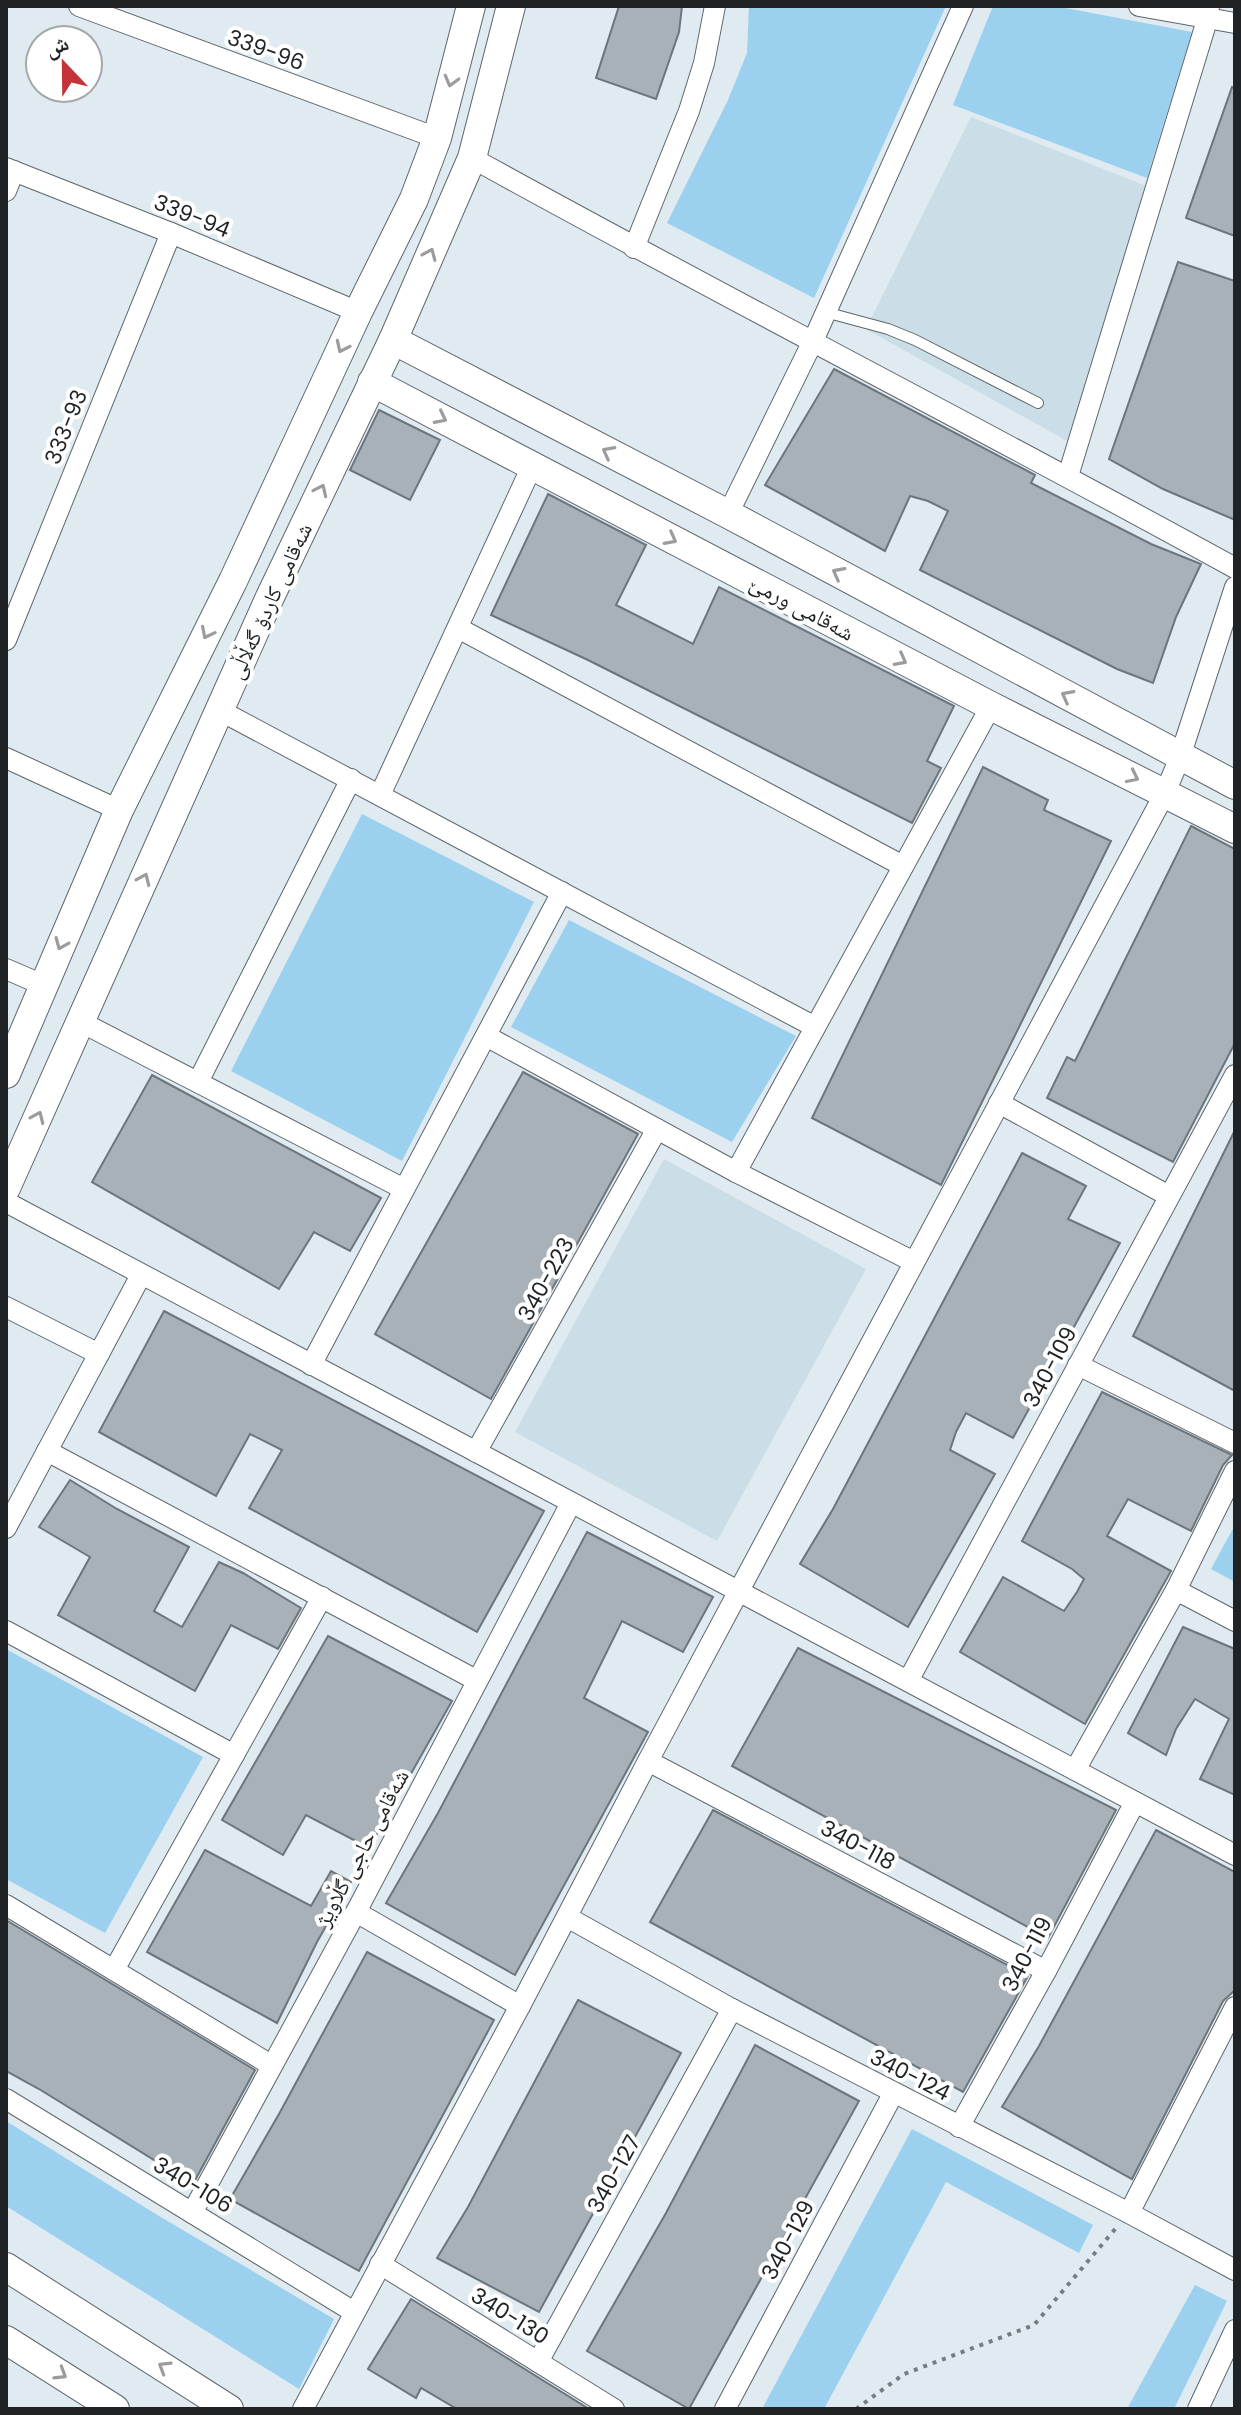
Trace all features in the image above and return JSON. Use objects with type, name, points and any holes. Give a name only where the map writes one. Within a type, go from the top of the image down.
[{"type":"street","name":"339-96","points":[[79,6],[437,138]]},
{"type":"street","name":"شەقامی کاردۆ گەڵاڵی","points":[[6,1074],[119,810],[233,581],[414,199],[437,138],[471,6]]},
{"type":"street","name":"شەقامی کاردۆ گەڵاڵی","points":[[6,1188],[270,597],[393,340],[472,158],[511,6]]},
{"type":"street","points":[[634,248],[689,111],[704,63],[715,6]]},
{"type":"street","points":[[728,514],[813,341],[963,6]]},
{"type":"street","points":[[1139,6],[1208,11],[1235,23]]},
{"type":"street","points":[[1068,476],[1208,11]]},
{"type":"street","points":[[472,158],[634,248],[1068,476],[1235,568]]},
{"type":"street","points":[[6,191],[10,170]]},
{"type":"street","name":"339-94","points":[[10,170],[171,233],[358,312]]},
{"type":"street","name":"333-93","points":[[6,640],[171,233]]},
{"type":"street","points":[[393,340],[728,514],[1235,785]]},
{"type":"street","name":"شەقامی ورمێ","points":[[372,382],[991,706],[1235,829]]},
{"type":"street","points":[[380,795],[532,466]]},
{"type":"street","points":[[233,581],[270,597]]},
{"type":"street","points":[[303,2409],[1165,793],[1180,757],[1235,587]]},
{"type":"street","points":[[458,628],[903,866]]},
{"type":"street","points":[[736,1172],[991,706]]},
{"type":"street","points":[[219,710],[815,1027]]},
{"type":"street","points":[[6,758],[119,810]]},
{"type":"street","points":[[198,1082],[351,779]]},
{"type":"street","points":[[311,1365],[562,892]]},
{"type":"street","points":[[6,969],[43,985]]},
{"type":"street","points":[[81,1022],[404,1189]]},
{"type":"street","points":[[486,1036],[736,1172],[914,1262]]},
{"type":"street","name":"340-109","points":[[908,1681],[1235,1075]]},
{"type":"street","points":[[999,1103],[1169,1196]]},
{"type":"street","name":"340-223","points":[[476,1452],[657,1129]]},
{"type":"street","points":[[6,1202],[1235,1855]]},
{"type":"street","points":[[6,1528],[141,1275]]},
{"type":"street","points":[[6,1307],[99,1354]]},
{"type":"street","points":[[1078,1365],[1235,1443]]},
{"type":"street","points":[[47,1451],[476,1680]]},
{"type":"street","points":[[1075,1770],[1176,1590],[1235,1471]]},
{"type":"street","name":"شەقامی حاجی گڵاویژ","points":[[192,2213],[356,1912],[571,1503]]},
{"type":"street","points":[[1176,1590],[1235,1621]]},
{"type":"street","points":[[114,1970],[322,1597]]},
{"type":"street","points":[[6,1631],[234,1755]]},
{"type":"street","name":"340-118","points":[[648,1761],[1046,1971]]},
{"type":"street","name":"340-119","points":[[959,2127],[1135,1802]]},
{"type":"street","points":[[6,1905],[271,2065]]},
{"type":"street","points":[[356,1912],[520,2006]]},
{"type":"street","name":"340-124","points":[[567,1917],[732,2009],[1235,2270]]},
{"type":"street","points":[[1129,2213],[1235,2007]]},
{"type":"street","name":"340-127","points":[[538,2362],[732,2009]]},
{"type":"street","name":"340-129","points":[[725,2409],[893,2094]]},
{"type":"street","name":"340-106","points":[[6,2099],[354,2312]]},
{"type":"street","name":"340-130","points":[[380,2264],[614,2409]]},
{"type":"street","points":[[6,2267],[229,2409]]},
{"type":"street","points":[[1198,2409],[1235,2330]]},
{"type":"street","points":[[6,2340],[115,2409]]},
{"type":"lane","points":[[825,312],[888,329],[915,340],[1038,403]]},
{"type":"path","points":[[856,2409],[904,2374],[1034,2325],[1129,2213]]},
{"type":"shaded area","points":[[749,6],[946,6],[814,298],[667,223],[728,100],[747,53]]},
{"type":"shaded area","points":[[993,6],[1055,6],[1192,32],[1147,178],[953,105]]},
{"type":"shaded area","points":[[971,117],[1159,191],[1076,446],[866,329]]},
{"type":"shaded area","points":[[362,814],[534,902],[402,1161],[231,1071]]},
{"type":"shaded area","points":[[569,920],[796,1036],[732,1142],[511,1027]]},
{"type":"shaded area","points":[[664,1159],[866,1269],[717,1541],[515,1432]]},
{"type":"shaded area","points":[[1235,1525],[1235,1582],[1211,1569]]},
{"type":"shaded area","points":[[6,1649],[203,1757],[105,1933],[6,1879]]},
{"type":"shaded area","points":[[6,2121],[334,2319],[299,2389],[6,2206]]},
{"type":"shaded area","points":[[912,2129],[1093,2225],[1079,2253],[946,2182],[824,2409],[762,2409]]},
{"type":"shaded area","points":[[1195,2285],[1227,2301],[1174,2409],[1127,2409]]},
{"type":"building","points":[[619,6],[682,6],[679,32],[656,99],[596,78]]},
{"type":"building","points":[[1232,87],[1235,88],[1235,236],[1186,218]]},
{"type":"building","points":[[1178,262],[1235,281],[1235,520],[1163,489],[1109,459]]},
{"type":"building","points":[[834,369],[1035,475],[1031,483],[1151,544],[1201,564],[1176,617],[1153,683],[1117,669],[920,570],[948,511],[910,496],[885,551],[765,485]]},
{"type":"building","points":[[379,410],[440,440],[410,500],[350,470]]},
{"type":"building","points":[[548,494],[646,545],[616,605],[693,644],[719,587],[954,706],[927,761],[941,768],[912,823],[588,660],[491,615]]},
{"type":"building","points":[[983,767],[1048,800],[1044,810],[1111,841],[941,1185],[812,1118]]},
{"type":"building","points":[[1191,826],[1235,849],[1235,1043],[1173,1162],[1047,1098],[1067,1057],[1075,1061]]},
{"type":"building","points":[[523,1072],[638,1134],[491,1399],[375,1334]]},
{"type":"building","points":[[152,1075],[381,1198],[350,1251],[314,1232],[279,1289],[92,1182]]},
{"type":"building","points":[[1235,1130],[1235,1391],[1133,1336]]},
{"type":"building","points":[[1022,1153],[1086,1186],[1068,1219],[1120,1243],[1013,1438],[966,1413],[950,1450],[995,1474],[908,1627],[800,1564],[833,1509]]},
{"type":"building","points":[[164,1311],[544,1511],[477,1632],[249,1508],[282,1450],[250,1434],[216,1496],[99,1432]]},
{"type":"building","points":[[1102,1392],[1232,1455],[1223,1465],[1191,1531],[1128,1499],[1107,1536],[1171,1571],[1085,1724],[960,1652],[1003,1577],[1064,1611],[1077,1592],[1084,1579],[1022,1541]]},
{"type":"building","points":[[70,1480],[189,1547],[154,1611],[182,1627],[219,1562],[301,1608],[278,1649],[231,1625],[195,1691],[58,1615],[90,1557],[39,1527]]},
{"type":"building","points":[[587,1532],[713,1597],[683,1652],[622,1621],[584,1698],[648,1732],[515,1975],[386,1903],[438,1813]]},
{"type":"building","points":[[1183,1627],[1235,1649],[1235,1795],[1200,1779],[1229,1719],[1195,1699],[1176,1729],[1166,1755],[1128,1733]]},
{"type":"building","points":[[328,1636],[452,1701],[369,1848],[306,1815],[283,1855],[222,1820]]},
{"type":"building","points":[[798,1648],[1116,1810],[1048,1938],[732,1766]]},
{"type":"building","points":[[713,1810],[1028,1976],[963,2092],[650,1922]]},
{"type":"building","points":[[1156,1830],[1235,1872],[1235,1990],[1223,2001],[1132,2179],[1002,2107],[1039,2046]]},
{"type":"building","points":[[205,1850],[311,1906],[331,1871],[351,1882],[277,2023],[147,1952]]},
{"type":"building","points":[[6,1920],[255,2070],[193,2184],[6,2071]]},
{"type":"building","points":[[367,1952],[494,2020],[359,2271],[230,2199]]},
{"type":"building","points":[[578,2000],[681,2053],[539,2312],[437,2258],[468,2207]]},
{"type":"building","points":[[755,2045],[859,2101],[689,2409],[587,2351],[666,2213]]},
{"type":"building","points":[[411,2299],[589,2409],[457,2409],[421,2388],[416,2398],[368,2369]]}]
